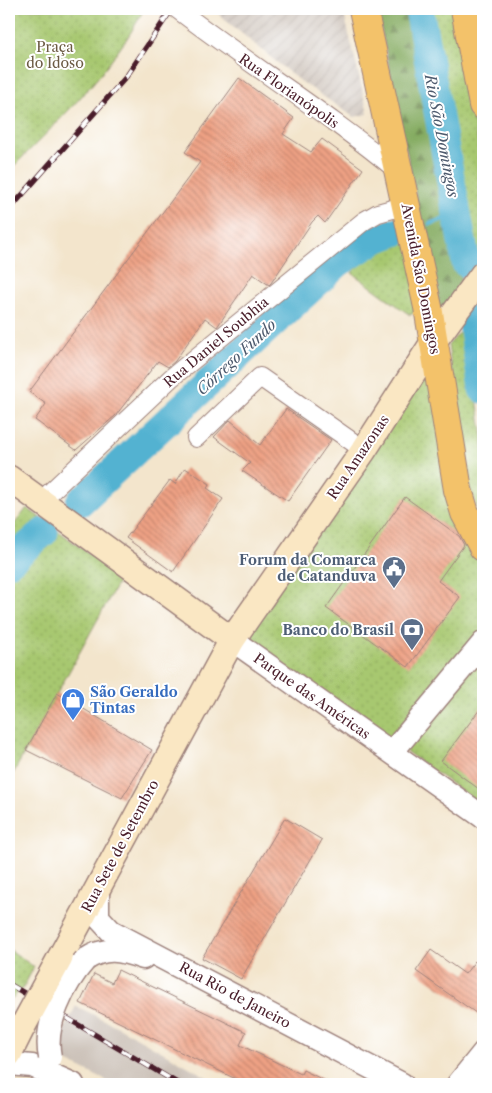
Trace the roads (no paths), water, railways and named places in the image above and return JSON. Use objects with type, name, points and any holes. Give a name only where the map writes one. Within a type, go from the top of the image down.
[{"type":"main road","name":"Avenida São Domingos","points":[[363,9],[408,214],[437,324],[458,490],[465,513],[483,547]]},
{"type":"main road","points":[[465,9],[483,105]]},
{"type":"main road","name":"Rua Amazonas","points":[[232,640],[364,450],[437,324],[483,274]]},
{"type":"main road","points":[[9,478],[232,640]]},
{"type":"main road","name":"Rua Sete de Setembro","points":[[14,1043],[232,640]]},
{"type":"street","name":"Rua Florianópolis","points":[[177,9],[238,56],[370,148],[400,173]]},
{"type":"street","name":"Rua Daniel Soubhia","points":[[41,501],[171,378],[364,221],[378,213],[408,214]]},
{"type":"street","points":[[196,438],[260,377],[364,450]]},
{"type":"street","name":"Parque das Américas","points":[[232,640],[393,751],[483,817]]},
{"type":"street","points":[[393,751],[483,643]]},
{"type":"street","name":"Rua Rio de Janeiro","points":[[98,887],[98,917],[111,931],[402,1084]]},
{"type":"street","points":[[70,1083],[50,1057],[48,1032],[68,985],[85,960],[99,951],[110,950],[130,953],[237,996]]},
{"type":"street","points":[[458,1084],[483,1053]]},
{"type":"street","points":[[9,1064],[32,1066],[70,1083]]},
{"type":"waterway","name":"Rio São Domingos","points":[[419,9],[466,263]]},
{"type":"waterway","points":[[430,224],[456,214]]},
{"type":"waterway","name":"Córrego Fundo","points":[[80,502],[338,263],[374,240],[403,229]]},
{"type":"waterway","name":"Rio São Domingos","points":[[472,318],[483,389]]},
{"type":"waterway","name":"Córrego Fundo","points":[[9,562],[44,532]]},
{"type":"railway","points":[[9,210],[126,77],[172,9]]},
{"type":"railway","points":[[9,984],[26,994]]},
{"type":"railway","points":[[65,1017],[179,1084]]},
{"type":"place","name":"Forum da Comarca de Catanduva","points":[[394,589]]},
{"type":"place","name":"Banco do Brasil","points":[[412,651]]},
{"type":"place","name":"São Geraldo Tintas","points":[[73,721]]},
{"type":"park label","name":"Praça do Idoso","points":[[55,56]]}]
